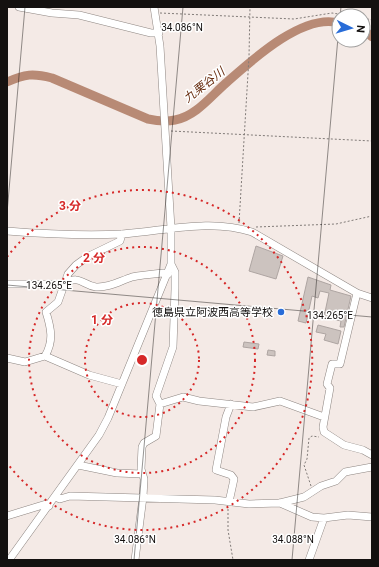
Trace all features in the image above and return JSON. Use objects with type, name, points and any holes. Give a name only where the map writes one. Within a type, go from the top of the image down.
[{"type":"street","points":[[19,7],[52,13],[79,15],[151,33],[159,33]]},
{"type":"street","points":[[9,560],[99,435],[122,384],[171,264],[171,228],[159,33],[155,10]]},
{"type":"street","points":[[7,231],[64,234],[122,234],[171,228],[219,226],[239,228],[252,232],[357,293],[372,298]]},
{"type":"street","points":[[45,356],[51,343],[51,330],[46,312],[58,302],[68,274],[76,265],[87,257],[120,241],[122,234]]},
{"type":"street","points":[[135,560],[144,497],[142,447],[144,443],[156,436],[160,404],[156,396],[173,347],[175,272],[171,264]]},
{"type":"street","points":[[7,284],[64,284],[71,280],[79,280],[95,287],[105,286],[133,277],[163,273],[168,274]]},
{"type":"street","points":[[357,293],[340,364],[332,364],[327,384],[330,388],[323,427],[324,432],[344,445],[372,454]]},
{"type":"street","points":[[7,358],[25,362],[45,356],[88,375],[122,384]]},
{"type":"street","points":[[160,404],[183,397],[199,401],[253,406],[280,401],[324,417]]},
{"type":"street","points":[[229,502],[234,479],[231,475],[216,470],[226,417],[231,404]]},
{"type":"street","points":[[78,465],[118,473],[142,474]]},
{"type":"street","points":[[55,497],[60,499],[70,496],[144,497],[215,500],[249,504],[280,503],[304,497],[321,486],[336,481],[345,472],[372,466]]},
{"type":"street","points":[[280,503],[312,517],[324,518],[348,514],[372,517]]},
{"type":"street","points":[[7,516],[46,504],[48,506]]},
{"type":"street","points":[[309,560],[324,518]]},
{"type":"path","points":[[239,228],[249,57],[250,7]]},
{"type":"path","points":[[155,10],[294,19],[331,13]]},
{"type":"path","points":[[165,129],[372,141]]},
{"type":"path","points":[[252,232],[255,228],[262,226],[336,224],[372,216]]},
{"type":"path","points":[[314,491],[306,474],[304,465],[307,459],[309,438],[312,436],[319,437],[324,432]]},
{"type":"path","points":[[229,502],[228,530],[233,560]]},
{"type":"building","points":[[256,246],[283,256],[276,279],[249,271]]},
{"type":"building","points":[[308,277],[331,285],[330,290],[351,296],[344,327],[340,327],[341,321],[324,317],[329,293],[320,291],[318,298],[312,296],[306,323],[298,321]]},
{"type":"building","points":[[318,325],[341,331],[338,344],[324,340],[326,334],[316,332]]},
{"type":"building","points":[[244,342],[259,344],[258,349],[243,347]]},
{"type":"building","points":[[268,350],[275,351],[275,356],[267,355]]},
{"type":"waterway","name":"九栗谷川","points":[[7,82],[29,75],[45,76],[148,119],[172,121],[183,118],[203,105],[226,83],[264,51],[279,41],[310,25],[331,22]]},
{"type":"place","name":"徳島県立阿波西高等学校","points":[[281,312]]}]
